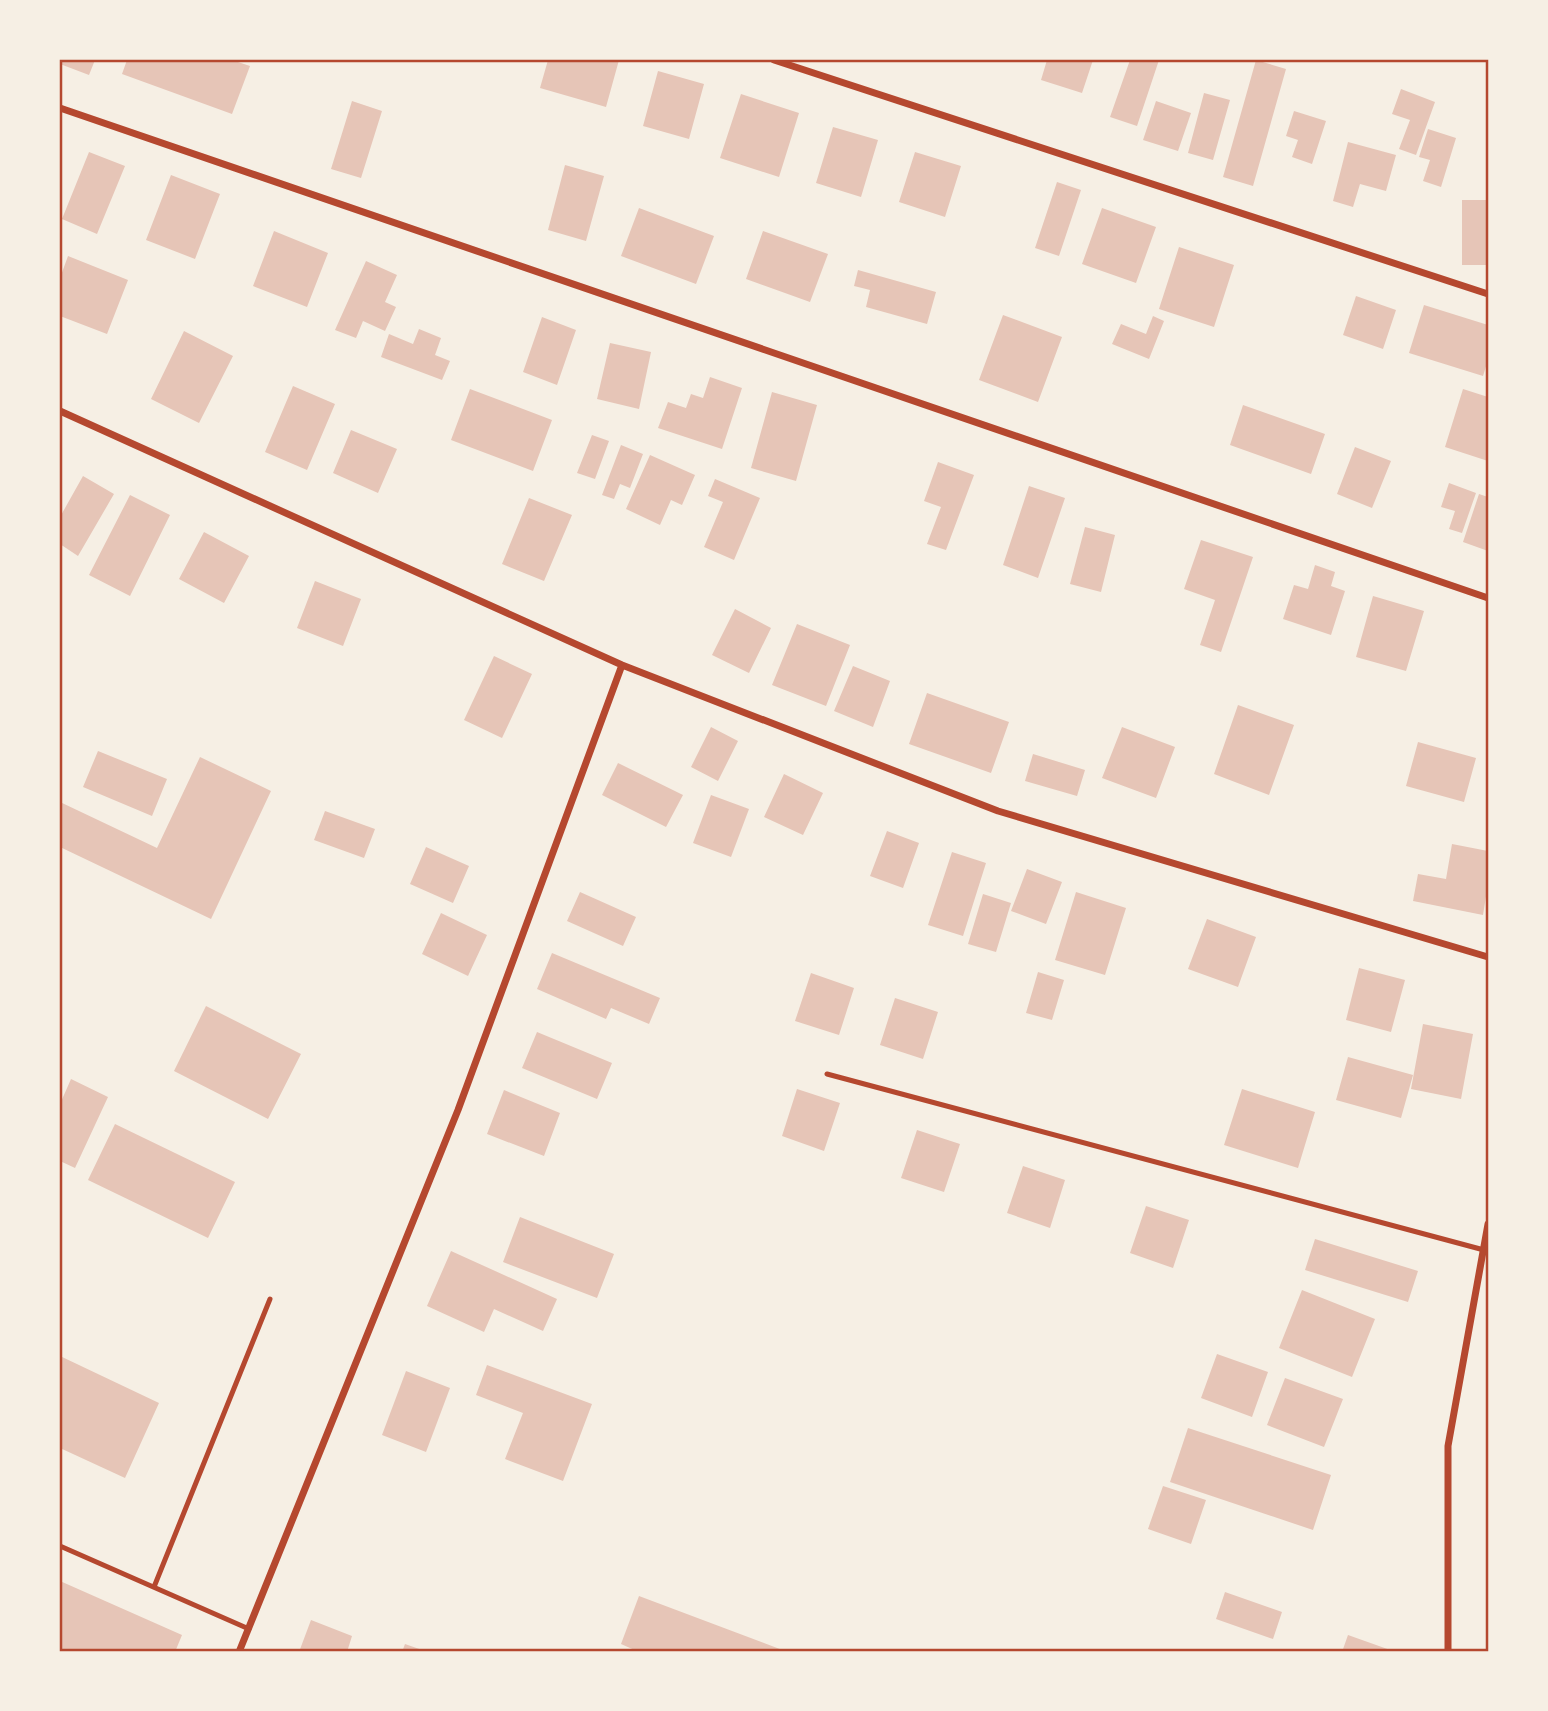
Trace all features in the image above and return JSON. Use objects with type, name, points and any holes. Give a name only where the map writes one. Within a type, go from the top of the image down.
[{"type":"street","points":[[774,60],[1489,294]]},
{"type":"street","points":[[60,108],[1489,598]]},
{"type":"street","points":[[60,411],[622,665],[998,811],[1489,957]]},
{"type":"street","points":[[239,1651],[458,1110],[622,665]]},
{"type":"street","points":[[1448,1651],[1448,1446],[1489,1224]]},
{"type":"lane","points":[[827,1074],[1484,1250]]},
{"type":"lane","points":[[154,1587],[270,1298]]},
{"type":"lane","points":[[60,1546],[249,1629]]},
{"type":"building","points":[[60,60],[95,60],[89,75],[60,64]]},
{"type":"building","points":[[127,60],[232,60],[250,66],[232,114],[122,74]]},
{"type":"building","points":[[548,60],[619,60],[606,107],[540,88]]},
{"type":"building","points":[[1047,60],[1093,60],[1082,93],[1041,80]]},
{"type":"building","points":[[1130,60],[1159,60],[1137,126],[1110,117]]},
{"type":"building","points":[[1256,60],[1286,69],[1253,186],[1223,177]]},
{"type":"building","points":[[658,71],[704,84],[689,139],[643,126]]},
{"type":"building","points":[[1401,89],[1435,102],[1416,155],[1399,149],[1410,120],[1392,114]]},
{"type":"building","points":[[1204,93],[1230,100],[1213,160],[1188,153]]},
{"type":"building","points":[[741,94],[799,113],[779,177],[720,158]]},
{"type":"building","points":[[352,101],[382,111],[361,178],[331,169]]},
{"type":"building","points":[[1156,101],[1191,113],[1178,151],[1143,140]]},
{"type":"building","points":[[1294,111],[1326,121],[1312,164],[1292,157],[1298,140],[1286,136]]},
{"type":"building","points":[[833,127],[878,140],[861,197],[816,183]]},
{"type":"building","points":[[1428,129],[1456,138],[1441,187],[1423,181],[1430,160],[1419,157]]},
{"type":"building","points":[[1348,142],[1396,155],[1386,191],[1360,184],[1353,207],[1333,201]]},
{"type":"building","points":[[89,152],[125,166],[97,234],[62,219]]},
{"type":"building","points":[[915,152],[961,166],[945,217],[899,202]]},
{"type":"building","points":[[565,165],[604,176],[586,241],[548,230]]},
{"type":"building","points":[[171,175],[220,194],[195,259],[146,240]]},
{"type":"building","points":[[1057,182],[1081,190],[1059,256],[1035,248]]},
{"type":"building","points":[[1462,200],[1488,200],[1488,265],[1462,265]]},
{"type":"building","points":[[639,208],[714,236],[696,284],[621,256]]},
{"type":"building","points":[[1102,208],[1156,227],[1136,283],[1082,264]]},
{"type":"building","points":[[274,231],[328,253],[307,307],[253,286]]},
{"type":"building","points":[[763,231],[828,254],[810,302],[746,279]]},
{"type":"building","points":[[1179,247],[1234,265],[1214,327],[1159,309]]},
{"type":"building","points":[[68,256],[128,280],[107,334],[60,316],[60,278]]},
{"type":"building","points":[[366,261],[397,275],[385,302],[396,307],[385,331],[363,321],[356,338],[335,330]]},
{"type":"building","points":[[858,270],[936,292],[927,324],[866,307],[870,290],[854,286]]},
{"type":"building","points":[[1356,296],[1396,310],[1383,349],[1343,335]]},
{"type":"building","points":[[1424,305],[1488,325],[1488,360],[1483,376],[1409,353]]},
{"type":"building","points":[[1003,315],[1062,337],[1038,402],[979,380]]},
{"type":"building","points":[[1153,316],[1164,321],[1149,359],[1112,344],[1121,324],[1146,334]]},
{"type":"building","points":[[542,317],[576,330],[557,385],[523,372]]},
{"type":"building","points":[[419,329],[441,338],[435,355],[450,361],[442,380],[381,357],[389,334],[413,344]]},
{"type":"building","points":[[184,331],[233,356],[199,423],[151,399]]},
{"type":"building","points":[[610,343],[651,352],[639,409],[597,399]]},
{"type":"building","points":[[710,377],[742,388],[722,449],[658,428],[668,402],[686,408],[691,394],[703,398]]},
{"type":"building","points":[[293,386],[335,404],[307,470],[265,452]]},
{"type":"building","points":[[470,389],[552,420],[533,471],[451,440]]},
{"type":"building","points":[[1463,389],[1488,397],[1488,461],[1445,447]]},
{"type":"building","points":[[772,392],[817,405],[796,481],[751,468]]},
{"type":"building","points":[[1243,405],[1325,434],[1311,474],[1230,445]]},
{"type":"building","points":[[351,430],[397,449],[378,493],[333,473]]},
{"type":"building","points":[[592,435],[609,441],[595,479],[577,473]]},
{"type":"building","points":[[621,445],[643,454],[630,488],[620,484],[614,499],[602,495]]},
{"type":"building","points":[[1355,447],[1391,461],[1372,508],[1337,494]]},
{"type":"building","points":[[650,455],[695,475],[682,505],[671,500],[660,525],[626,509]]},
{"type":"building","points":[[938,462],[974,475],[946,550],[927,544],[941,507],[924,501]]},
{"type":"building","points":[[83,476],[114,494],[78,556],[60,544],[60,517]]},
{"type":"building","points":[[715,479],[760,498],[734,560],[704,547],[723,502],[708,496]]},
{"type":"building","points":[[1449,483],[1476,493],[1462,533],[1449,529],[1455,511],[1441,507]]},
{"type":"building","points":[[1029,486],[1065,498],[1038,578],[1003,565]]},
{"type":"building","points":[[1479,494],[1488,497],[1488,551],[1463,542]]},
{"type":"building","points":[[130,495],[170,515],[130,596],[89,575]]},
{"type":"building","points":[[529,498],[572,515],[544,581],[502,564]]},
{"type":"building","points":[[1085,527],[1115,535],[1101,592],[1070,584]]},
{"type":"building","points":[[204,532],[249,556],[224,603],[179,579]]},
{"type":"building","points":[[1201,540],[1253,557],[1221,652],[1200,645],[1215,600],[1184,589]]},
{"type":"building","points":[[1315,565],[1335,572],[1331,586],[1345,591],[1331,635],[1283,619],[1294,585],[1308,589]]},
{"type":"building","points":[[315,581],[361,599],[343,646],[297,628]]},
{"type":"building","points":[[1373,596],[1424,611],[1406,671],[1356,657]]},
{"type":"building","points":[[735,609],[771,628],[749,673],[712,655]]},
{"type":"building","points":[[797,624],[850,645],[826,706],[772,685]]},
{"type":"building","points":[[494,656],[532,674],[502,738],[464,720]]},
{"type":"building","points":[[853,666],[890,681],[873,727],[834,711]]},
{"type":"building","points":[[927,693],[1009,722],[991,773],[909,744]]},
{"type":"building","points":[[1238,705],[1294,725],[1269,795],[1214,774]]},
{"type":"building","points":[[711,727],[738,741],[718,781],[691,767]]},
{"type":"building","points":[[1122,727],[1175,747],[1156,798],[1102,778]]},
{"type":"building","points":[[1418,742],[1476,758],[1464,802],[1406,786]]},
{"type":"building","points":[[98,751],[167,779],[152,816],[83,787]]},
{"type":"building","points":[[1033,754],[1085,770],[1077,796],[1025,781]]},
{"type":"building","points":[[200,757],[271,791],[211,919],[60,847],[60,802],[157,848]]},
{"type":"building","points":[[618,763],[683,795],[666,827],[602,795]]},
{"type":"building","points":[[784,774],[823,793],[803,835],[764,817]]},
{"type":"building","points":[[711,795],[749,809],[731,857],[693,843]]},
{"type":"building","points":[[325,811],[375,829],[364,858],[314,840]]},
{"type":"building","points":[[887,831],[919,843],[903,888],[870,876]]},
{"type":"building","points":[[1452,844],[1488,851],[1488,884],[1483,915],[1413,901],[1418,874],[1446,879]]},
{"type":"building","points":[[426,847],[469,866],[453,903],[410,884]]},
{"type":"building","points":[[952,852],[986,863],[963,936],[928,925]]},
{"type":"building","points":[[1027,869],[1062,882],[1046,924],[1011,911]]},
{"type":"building","points":[[580,892],[636,917],[623,946],[567,921]]},
{"type":"building","points":[[1076,892],[1126,908],[1105,975],[1055,960]]},
{"type":"building","points":[[983,894],[1011,903],[996,952],[968,944]]},
{"type":"building","points":[[441,913],[487,935],[468,976],[422,954]]},
{"type":"building","points":[[1207,919],[1256,937],[1238,987],[1188,969]]},
{"type":"building","points":[[552,953],[660,998],[649,1024],[611,1008],[606,1019],[537,989]]},
{"type":"building","points":[[1359,968],[1405,980],[1391,1032],[1346,1020]]},
{"type":"building","points":[[1038,972],[1064,980],[1052,1020],[1026,1013]]},
{"type":"building","points":[[811,973],[854,988],[839,1035],[795,1021]]},
{"type":"building","points":[[895,998],[938,1012],[923,1059],[880,1045]]},
{"type":"building","points":[[206,1006],[301,1054],[268,1119],[174,1071]]},
{"type":"building","points":[[1423,1024],[1473,1034],[1461,1099],[1411,1089]]},
{"type":"building","points":[[537,1032],[612,1063],[597,1099],[522,1068]]},
{"type":"building","points":[[1348,1057],[1413,1075],[1401,1118],[1336,1100]]},
{"type":"building","points":[[71,1079],[108,1097],[75,1168],[60,1161],[60,1104]]},
{"type":"building","points":[[797,1089],[840,1103],[824,1151],[782,1136]]},
{"type":"building","points":[[1242,1089],[1315,1112],[1298,1168],[1224,1145]]},
{"type":"building","points":[[504,1090],[560,1113],[544,1156],[487,1134]]},
{"type":"building","points":[[115,1124],[235,1182],[208,1238],[88,1180]]},
{"type":"building","points":[[917,1130],[960,1144],[944,1192],[901,1178]]},
{"type":"building","points":[[1023,1166],[1065,1180],[1050,1228],[1007,1213]]},
{"type":"building","points":[[1146,1206],[1189,1220],[1173,1268],[1130,1253]]},
{"type":"building","points":[[520,1217],[614,1254],[597,1298],[503,1262]]},
{"type":"building","points":[[1315,1239],[1418,1271],[1408,1302],[1305,1270]]},
{"type":"building","points":[[451,1251],[557,1299],[543,1331],[494,1309],[484,1332],[427,1306]]},
{"type":"building","points":[[1302,1290],[1375,1319],[1352,1377],[1279,1348]]},
{"type":"building","points":[[1217,1354],[1268,1372],[1252,1417],[1201,1398]]},
{"type":"building","points":[[60,1356],[159,1403],[125,1478],[60,1448]]},
{"type":"building","points":[[487,1365],[592,1404],[563,1481],[505,1459],[523,1413],[476,1395]]},
{"type":"building","points":[[406,1371],[450,1388],[426,1452],[382,1435]]},
{"type":"building","points":[[1285,1378],[1343,1399],[1324,1447],[1267,1425]]},
{"type":"building","points":[[1188,1428],[1331,1475],[1313,1530],[1170,1482]]},
{"type":"building","points":[[1163,1486],[1206,1500],[1191,1544],[1148,1529]]},
{"type":"building","points":[[60,1581],[182,1635],[175,1652],[60,1652]]},
{"type":"building","points":[[1225,1592],[1282,1612],[1273,1639],[1216,1619]]},
{"type":"building","points":[[639,1596],[785,1652],[639,1652],[621,1644]]},
{"type":"building","points":[[311,1620],[352,1636],[347,1652],[299,1652]]},
{"type":"building","points":[[1348,1635],[1393,1651],[1393,1652],[1342,1652]]},
{"type":"building","points":[[405,1644],[425,1651],[425,1652],[402,1652]]}]
